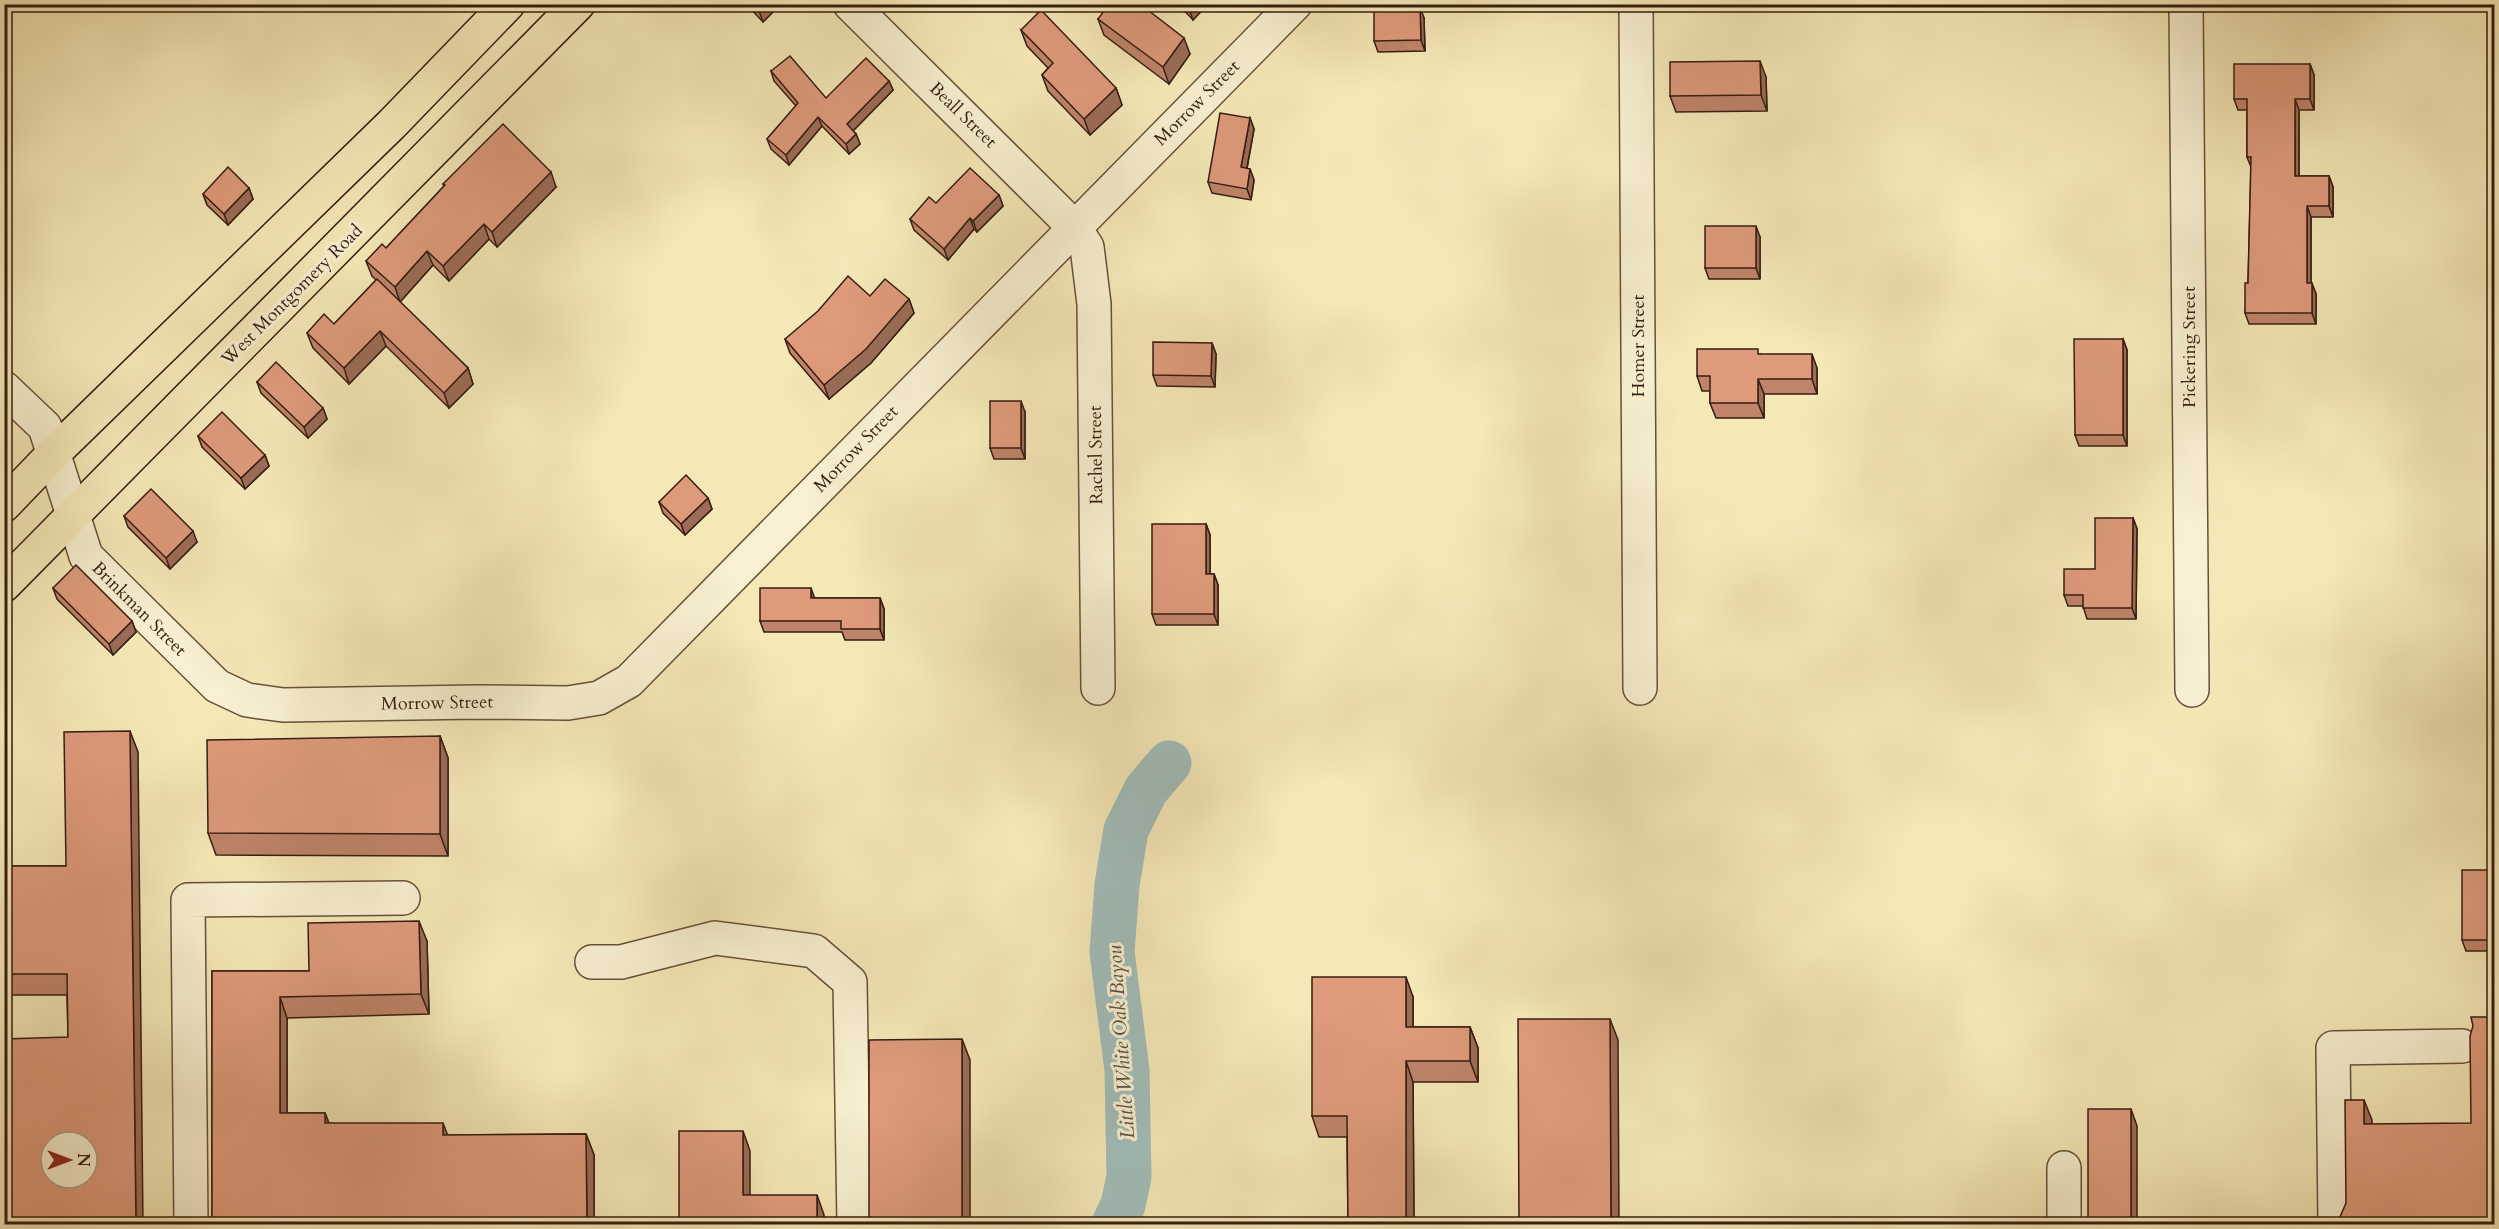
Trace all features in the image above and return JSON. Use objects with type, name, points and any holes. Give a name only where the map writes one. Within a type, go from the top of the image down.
[{"type":"main road","points":[[4,506],[54,453],[377,138],[508,4]]},
{"type":"main road","name":"West Montgomery Road","points":[[4,585],[578,4]]},
{"type":"main road","points":[[377,138],[412,174]]},
{"type":"street","name":"Beall Street","points":[[850,4],[1074,227]]},
{"type":"street","name":"Morrow Street","points":[[334,704],[568,703],[599,698],[629,681],[1296,4]]},
{"type":"street","name":"Homer Street","points":[[1636,4],[1640,688]]},
{"type":"street","name":"Pickering Street","points":[[2186,4],[2192,690]]},
{"type":"street","name":"Rachel Street","points":[[1074,227],[1088,247],[1094,304],[1098,688]]},
{"type":"street","name":"Brinkman Street","points":[[4,388],[45,427],[86,556],[217,687],[247,700],[283,705],[334,704]]},
{"type":"street","points":[[190,1224],[188,900],[403,898]]},
{"type":"street","points":[[592,962],[621,962],[715,938],[814,951],[850,982],[854,1224]]},
{"type":"street","points":[[2335,1224],[2333,1048],[2462,1046]]},
{"type":"street","points":[[2064,1168],[2064,1224]]},
{"type":"building","points":[[753,4],[766,4],[759,11]]},
{"type":"building","points":[[1109,4],[1140,4],[1184,38],[1163,67],[1098,19]]},
{"type":"building","points":[[1420,7],[1421,40],[1374,41],[1374,8]]},
{"type":"building","points":[[1041,10],[1116,88],[1084,119],[1042,75],[1053,63],[1021,30]]},
{"type":"building","points":[[790,56],[826,98],[866,58],[889,81],[847,124],[856,134],[846,144],[818,117],[786,155],[767,139],[798,103],[771,71]]},
{"type":"building","points":[[1760,61],[1761,95],[1670,96],[1670,62]]},
{"type":"building","points":[[2234,64],[2310,64],[2310,99],[2295,99],[2295,176],[2329,176],[2329,206],[2307,206],[2307,283],[2312,283],[2312,313],[2245,313],[2245,283],[2248,283],[2251,157],[2247,157],[2247,99],[2234,99]]},
{"type":"building","points":[[1220,113],[1250,118],[1241,167],[1250,169],[1247,189],[1208,182]]},
{"type":"building","points":[[503,124],[551,172],[492,232],[484,224],[443,266],[427,251],[395,287],[366,261],[382,244],[386,248],[445,185],[443,184]]},
{"type":"building","points":[[228,167],[249,188],[224,214],[203,194]]},
{"type":"building","points":[[970,168],[999,195],[973,221],[970,218],[944,249],[910,219],[929,197],[936,203]]},
{"type":"building","points":[[1705,226],[1756,226],[1756,268],[1705,268]]},
{"type":"building","points":[[848,276],[870,296],[885,279],[909,299],[866,349],[824,385],[785,339],[818,311]]},
{"type":"building","points":[[377,279],[468,368],[444,393],[380,331],[344,368],[307,333],[324,314],[334,324]]},
{"type":"building","points":[[2074,339],[2123,339],[2123,435],[2075,435]]},
{"type":"building","points":[[1153,342],[1212,343],[1211,376],[1153,375]]},
{"type":"building","points":[[1697,349],[1758,349],[1758,354],[1812,354],[1812,379],[1758,379],[1758,403],[1710,403],[1710,376],[1697,376]]},
{"type":"building","points":[[276,362],[323,408],[304,427],[257,382]]},
{"type":"building","points":[[990,401],[1021,401],[1021,448],[990,448]]},
{"type":"building","points":[[222,412],[265,455],[241,478],[198,436]]},
{"type":"building","points":[[686,475],[708,498],[681,524],[659,502]]},
{"type":"building","points":[[151,489],[193,531],[166,558],[124,516]]},
{"type":"building","points":[[2095,518],[2133,518],[2132,608],[2083,608],[2083,595],[2064,595],[2064,569],[2095,569]]},
{"type":"building","points":[[1152,524],[1206,524],[1206,574],[1214,574],[1214,614],[1152,614]]},
{"type":"building","points":[[76,565],[132,621],[109,644],[53,588]]},
{"type":"building","points":[[760,588],[811,588],[811,598],[880,598],[880,629],[841,629],[841,621],[760,621]]},
{"type":"building","points":[[130,731],[136,1224],[4,1224],[4,1039],[68,1037],[67,974],[4,974],[4,866],[66,866],[64,732]]},
{"type":"building","points":[[440,736],[440,834],[208,833],[207,740]]},
{"type":"building","points":[[2462,870],[2494,870],[2494,940],[2462,940]]},
{"type":"building","points":[[419,921],[421,994],[280,997],[280,1113],[325,1113],[325,1123],[443,1123],[443,1135],[586,1134],[587,1224],[212,1224],[212,971],[309,971],[308,923]]},
{"type":"building","points":[[1312,977],[1406,977],[1406,1027],[1470,1027],[1470,1061],[1406,1061],[1406,1224],[1348,1224],[1347,1116],[1312,1116]]},
{"type":"building","points":[[2471,1017],[2494,1017],[2494,1224],[2340,1224],[2340,1217],[2346,1203],[2345,1100],[2364,1100],[2364,1124],[2471,1123],[2470,1036],[2473,1026]]},
{"type":"building","points":[[1518,1019],[1610,1019],[1611,1224],[1519,1224]]},
{"type":"building","points":[[962,1039],[962,1224],[869,1224],[869,1040]]},
{"type":"building","points":[[2088,1109],[2131,1109],[2131,1224],[2088,1224]]},
{"type":"building","points":[[679,1131],[743,1131],[743,1195],[817,1195],[817,1224],[679,1224]]},
{"type":"waterway","name":"Little White Oak Bayou","points":[[1114,1224],[1123,1205],[1129,1177],[1127,1070],[1112,952],[1117,885],[1126,830],[1146,790],[1169,763]]}]
